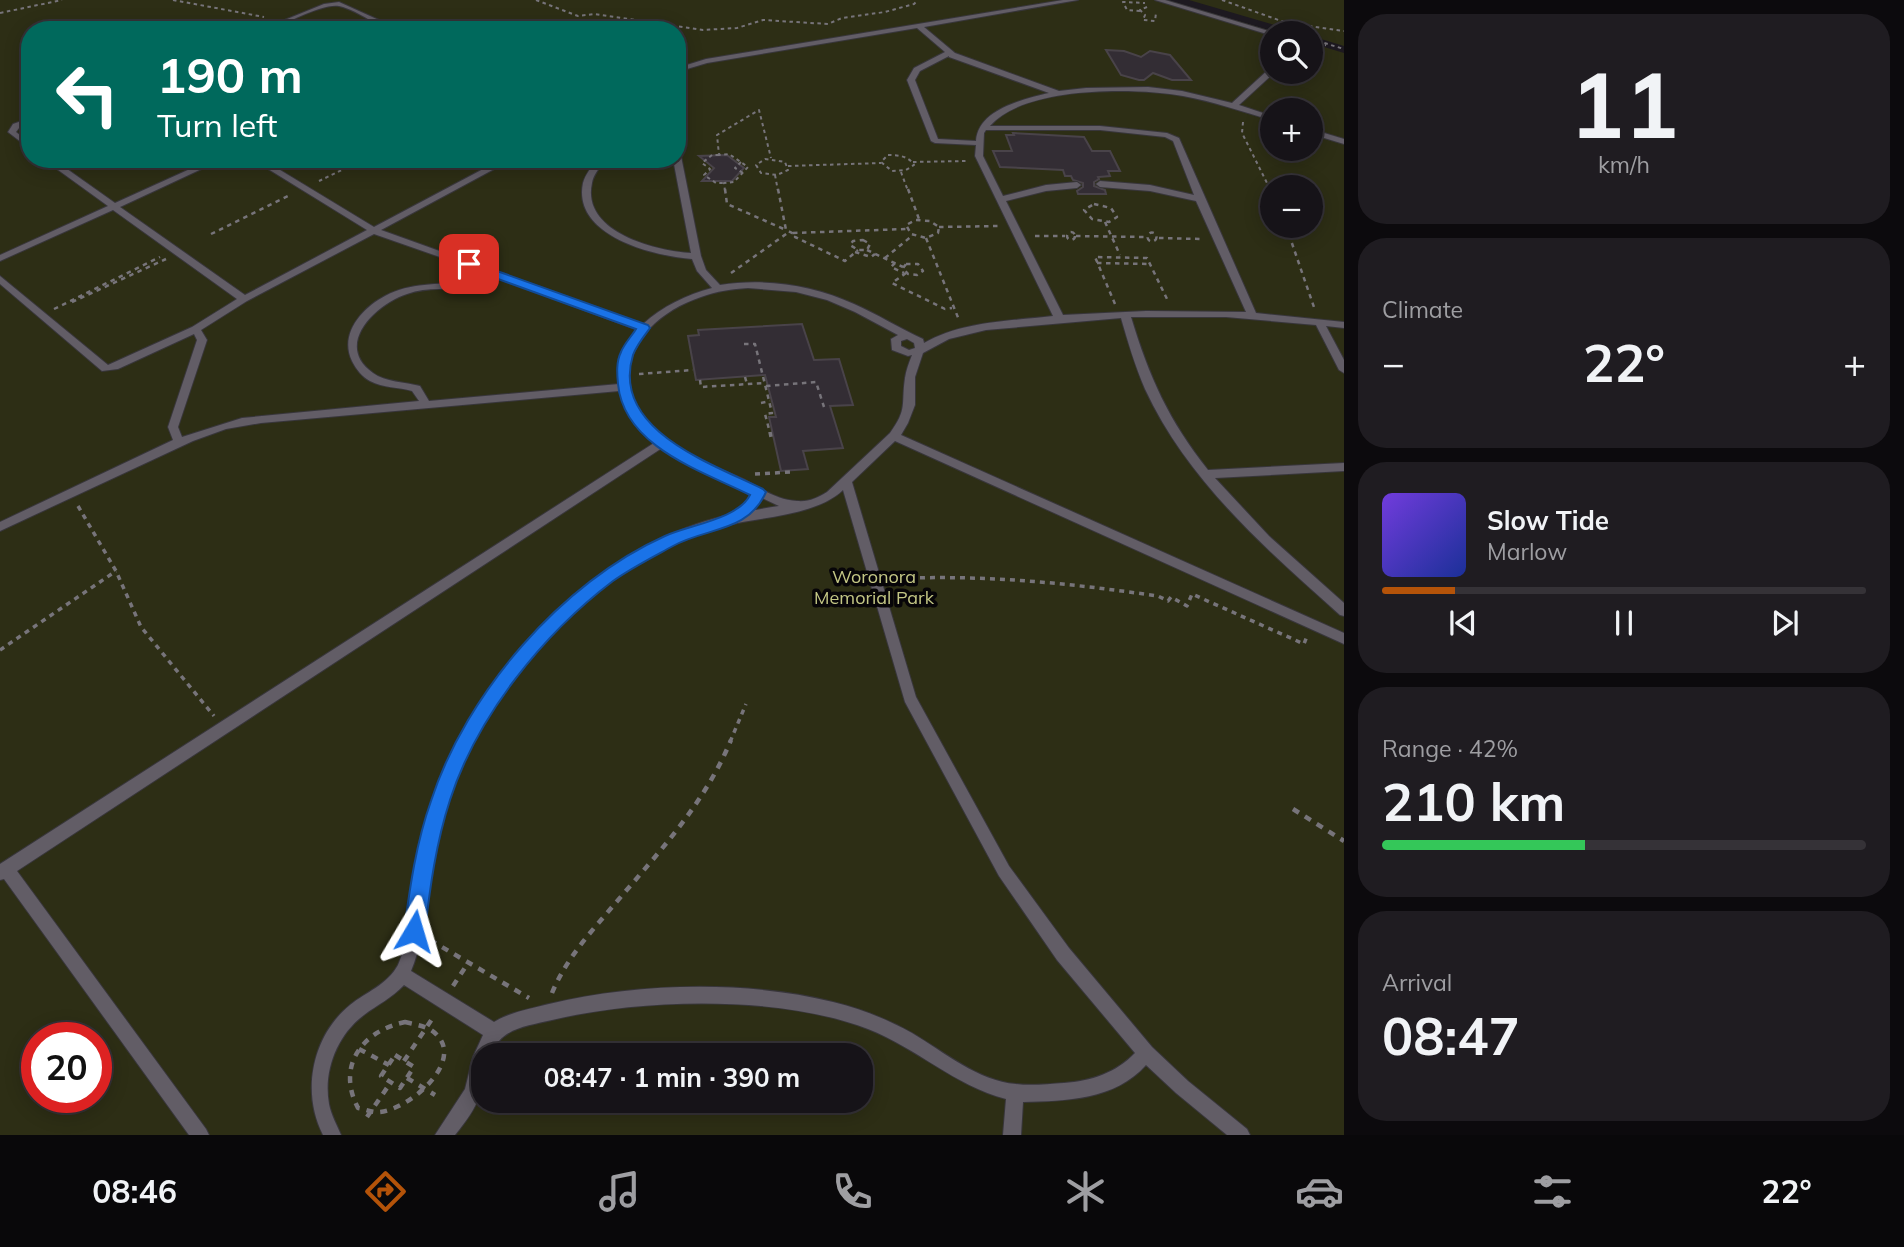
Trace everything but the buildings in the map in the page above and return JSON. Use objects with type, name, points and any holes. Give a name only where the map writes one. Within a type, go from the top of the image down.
[{"type":"lane","points":[[686,67],[699,62],[1075,0]]},
{"type":"lane","points":[[1158,0],[1260,30]]},
{"type":"lane","points":[[286,21],[326,5],[339,4],[378,21]]},
{"type":"lane","points":[[918,26],[949,54],[1060,94]]},
{"type":"lane","points":[[949,54],[917,69],[911,80],[935,141],[976,144]]},
{"type":"lane","points":[[1234,106],[1260,82]]},
{"type":"lane","points":[[1059,318],[981,160],[976,144],[983,128],[995,115],[1009,106],[1060,94],[1108,88],[1148,88],[1195,95],[1260,114]]},
{"type":"lane","points":[[21,124],[12,132],[21,140]]},
{"type":"lane","points":[[983,128],[1076,127],[1163,134],[1176,140],[1252,314]]},
{"type":"lane","points":[[1323,135],[1344,142]]},
{"type":"lane","points":[[59,168],[244,299]]},
{"type":"lane","points":[[0,258],[199,168]]},
{"type":"lane","points":[[270,168],[374,231],[643,328]]},
{"type":"lane","points":[[0,279],[103,368],[108,369],[196,329],[244,299],[492,168]]},
{"type":"lane","points":[[595,168],[584,193],[587,206],[600,223],[618,236],[654,252],[675,257],[696,256]]},
{"type":"lane","points":[[679,168],[696,256],[713,284]]},
{"type":"lane","points":[[1100,184],[1150,188],[1200,199]]},
{"type":"lane","points":[[1000,200],[1046,188],[1077,185]]},
{"type":"lane","points":[[426,404],[416,388],[380,383],[368,375],[353,352],[356,329],[366,315],[396,295],[429,286],[468,284],[483,269]]},
{"type":"lane","points":[[332,1135],[319,1101],[321,1067],[326,1053],[342,1025],[352,1014],[389,989],[402,975],[410,955],[421,874],[440,800],[470,734],[519,660],[573,604],[624,565],[683,534],[735,518],[805,505],[822,501],[894,436],[908,412],[909,381],[921,343],[833,299],[797,289],[748,285],[713,284],[674,305],[643,328],[627,353],[624,374],[624,387],[639,421],[662,443],[758,492],[784,504],[805,505]]},
{"type":"lane","points":[[866,314],[896,347],[908,353],[919,350],[958,327]]},
{"type":"lane","points":[[909,381],[896,347],[898,338],[958,327],[1125,315],[1252,314],[1344,325]]},
{"type":"lane","points":[[1125,315],[1156,400],[1205,474],[1234,508],[1344,611]]},
{"type":"lane","points":[[1319,321],[1344,370]]},
{"type":"lane","points":[[179,442],[173,427],[202,340],[196,329]]},
{"type":"lane","points":[[0,527],[179,442],[252,420],[624,387]]},
{"type":"lane","points":[[894,436],[1344,639]]},
{"type":"lane","points":[[200,1135],[3,871],[662,443]]},
{"type":"lane","points":[[1205,474],[1344,467]]},
{"type":"lane","points":[[846,481],[910,698],[1004,871],[1063,954],[1146,1053],[1190,1094],[1241,1135]]},
{"type":"lane","points":[[735,518],[749,508],[758,492]]},
{"type":"lane","points":[[402,975],[494,1032]]},
{"type":"lane","points":[[444,1135],[468,1101],[480,1059],[494,1032],[510,1023],[550,1011],[621,1000],[687,996],[763,1000],[839,1012],[900,1035],[967,1078],[989,1088],[1015,1093],[1072,1092],[1096,1087],[1123,1075],[1146,1053]]},
{"type":"lane","points":[[1012,1135],[1015,1093]]},
{"type":"path","points":[[0,13],[62,0]]},
{"type":"path","points":[[173,0],[264,17]]},
{"type":"path","points":[[536,0],[542,0],[578,16],[595,14],[642,21]]},
{"type":"path","points":[[686,27],[703,30],[737,28],[763,20],[828,24],[842,18],[885,12],[914,4],[918,0]]},
{"type":"path","points":[[1222,0],[1287,23],[1344,31]]},
{"type":"path","points":[[1125,8],[1123,1],[1131,1],[1146,3],[1156,13],[1161,12]]},
{"type":"path","points":[[1125,8],[1132,6],[1131,1]]},
{"type":"path","points":[[1140,11],[1148,7]]},
{"type":"path","points":[[1125,8],[1140,11],[1145,15],[1143,20]]},
{"type":"path","points":[[1138,20],[1155,21],[1156,13]]},
{"type":"path","points":[[1323,43],[1344,49]]},
{"type":"path","points":[[1323,47],[1331,45]]},
{"type":"path","points":[[719,155],[716,135],[759,110],[771,158]]},
{"type":"path","points":[[1246,110],[1242,133],[1263,175]]},
{"type":"path","points":[[748,167],[734,182],[716,183],[704,175],[710,169],[702,163],[712,155],[729,154],[748,167],[756,167]]},
{"type":"path","points":[[881,163],[884,157],[893,155],[903,156],[914,162],[981,160]]},
{"type":"path","points":[[756,167],[758,162],[771,158],[785,162],[788,166],[881,163],[888,170],[901,172],[912,168],[914,162]]},
{"type":"path","points":[[740,162],[735,168],[743,173]]},
{"type":"path","points":[[756,167],[761,173],[775,175],[786,172],[788,166]]},
{"type":"path","points":[[211,234],[346,168]]},
{"type":"path","points":[[901,172],[919,219]]},
{"type":"path","points":[[775,175],[789,232]]},
{"type":"path","points":[[724,183],[727,204],[845,261],[857,251],[867,250],[885,258],[895,263],[903,267],[915,264],[923,269],[917,275],[905,273],[891,267],[895,263]]},
{"type":"path","points":[[1105,222],[1115,219],[1117,215],[1114,210],[1098,204],[1085,208],[1084,213],[1089,217],[1105,222],[1120,256]]},
{"type":"path","points":[[906,229],[908,223],[919,219],[933,222],[939,228],[1014,225]]},
{"type":"path","points":[[713,284],[789,232],[906,229],[913,236],[926,238],[937,235],[939,228]]},
{"type":"path","points":[[1019,235],[1065,236],[1070,233],[1076,236],[1146,237],[1154,240],[1219,240]]},
{"type":"path","points":[[885,258],[913,236]]},
{"type":"path","points":[[926,238],[958,327]]},
{"type":"path","points":[[1290,238],[1319,321]]},
{"type":"path","points":[[867,250],[870,246],[868,242],[853,241],[851,247],[857,251],[871,257],[875,254]]},
{"type":"path","points":[[42,315],[161,256],[151,249]]},
{"type":"path","points":[[68,303],[80,300],[178,253]]},
{"type":"path","points":[[1116,306],[1095,257],[1147,258],[1169,304]]},
{"type":"path","points":[[1097,263],[1150,264]]},
{"type":"path","points":[[903,267],[905,273]]},
{"type":"path","points":[[905,273],[892,283],[945,309],[953,308]]},
{"type":"path","points":[[744,344],[755,344],[772,413],[765,414],[771,437]]},
{"type":"path","points":[[624,374],[693,370]]},
{"type":"path","points":[[745,377],[747,384]]},
{"type":"path","points":[[700,380],[701,387],[747,384],[804,385],[816,382],[824,407]]},
{"type":"path","points":[[761,403],[769,401]]},
{"type":"path","points":[[755,474],[791,472]]},
{"type":"path","points":[[69,493],[94,530],[141,627],[223,727]]},
{"type":"path","points":[[0,650],[116,571]]},
{"type":"path","points":[[874,580],[937,576],[1040,579],[1158,596],[1168,601],[1171,597],[1186,606],[1192,594],[1304,644],[1307,634],[1303,620]]},
{"type":"path","points":[[414,931],[550,1011],[553,990],[567,962],[687,820],[705,793],[717,774],[746,704]]},
{"type":"path","points":[[1293,810],[1344,841]]},
{"type":"path","points":[[374,1120],[367,1117],[355,1104],[349,1087],[351,1067],[359,1049],[376,1031],[391,1024],[413,1023],[426,1028],[436,1038],[442,1050],[442,1080]]},
{"type":"path","points":[[404,1061],[426,1028]]},
{"type":"path","points":[[359,1049],[389,1065]]},
{"type":"path","points":[[395,1055],[414,1067],[400,1088],[381,1076],[389,1065],[395,1055]]},
{"type":"path","points":[[407,1078],[435,1095]]},
{"type":"path","points":[[367,1117],[391,1082]]},
{"type":"path","points":[[430,1102],[439,1088]]},
{"type":"green space","name":"Woronora Memorial Park","points":[[0,0],[1167,0],[1260,27],[1260,84],[1323,84],[1323,47],[1344,53],[1344,1135],[0,1135]]},
{"type":"green space","points":[[1189,0],[1344,0],[1344,46],[1323,40],[1323,21],[1261,21]]},
{"type":"route","points":[[414,931],[421,874],[440,800],[470,734],[519,660],[561,615],[624,565],[694,530],[735,518],[749,508],[758,492],[668,448],[654,437],[634,414],[626,398],[624,371],[627,353],[643,328],[469,264]]}]
